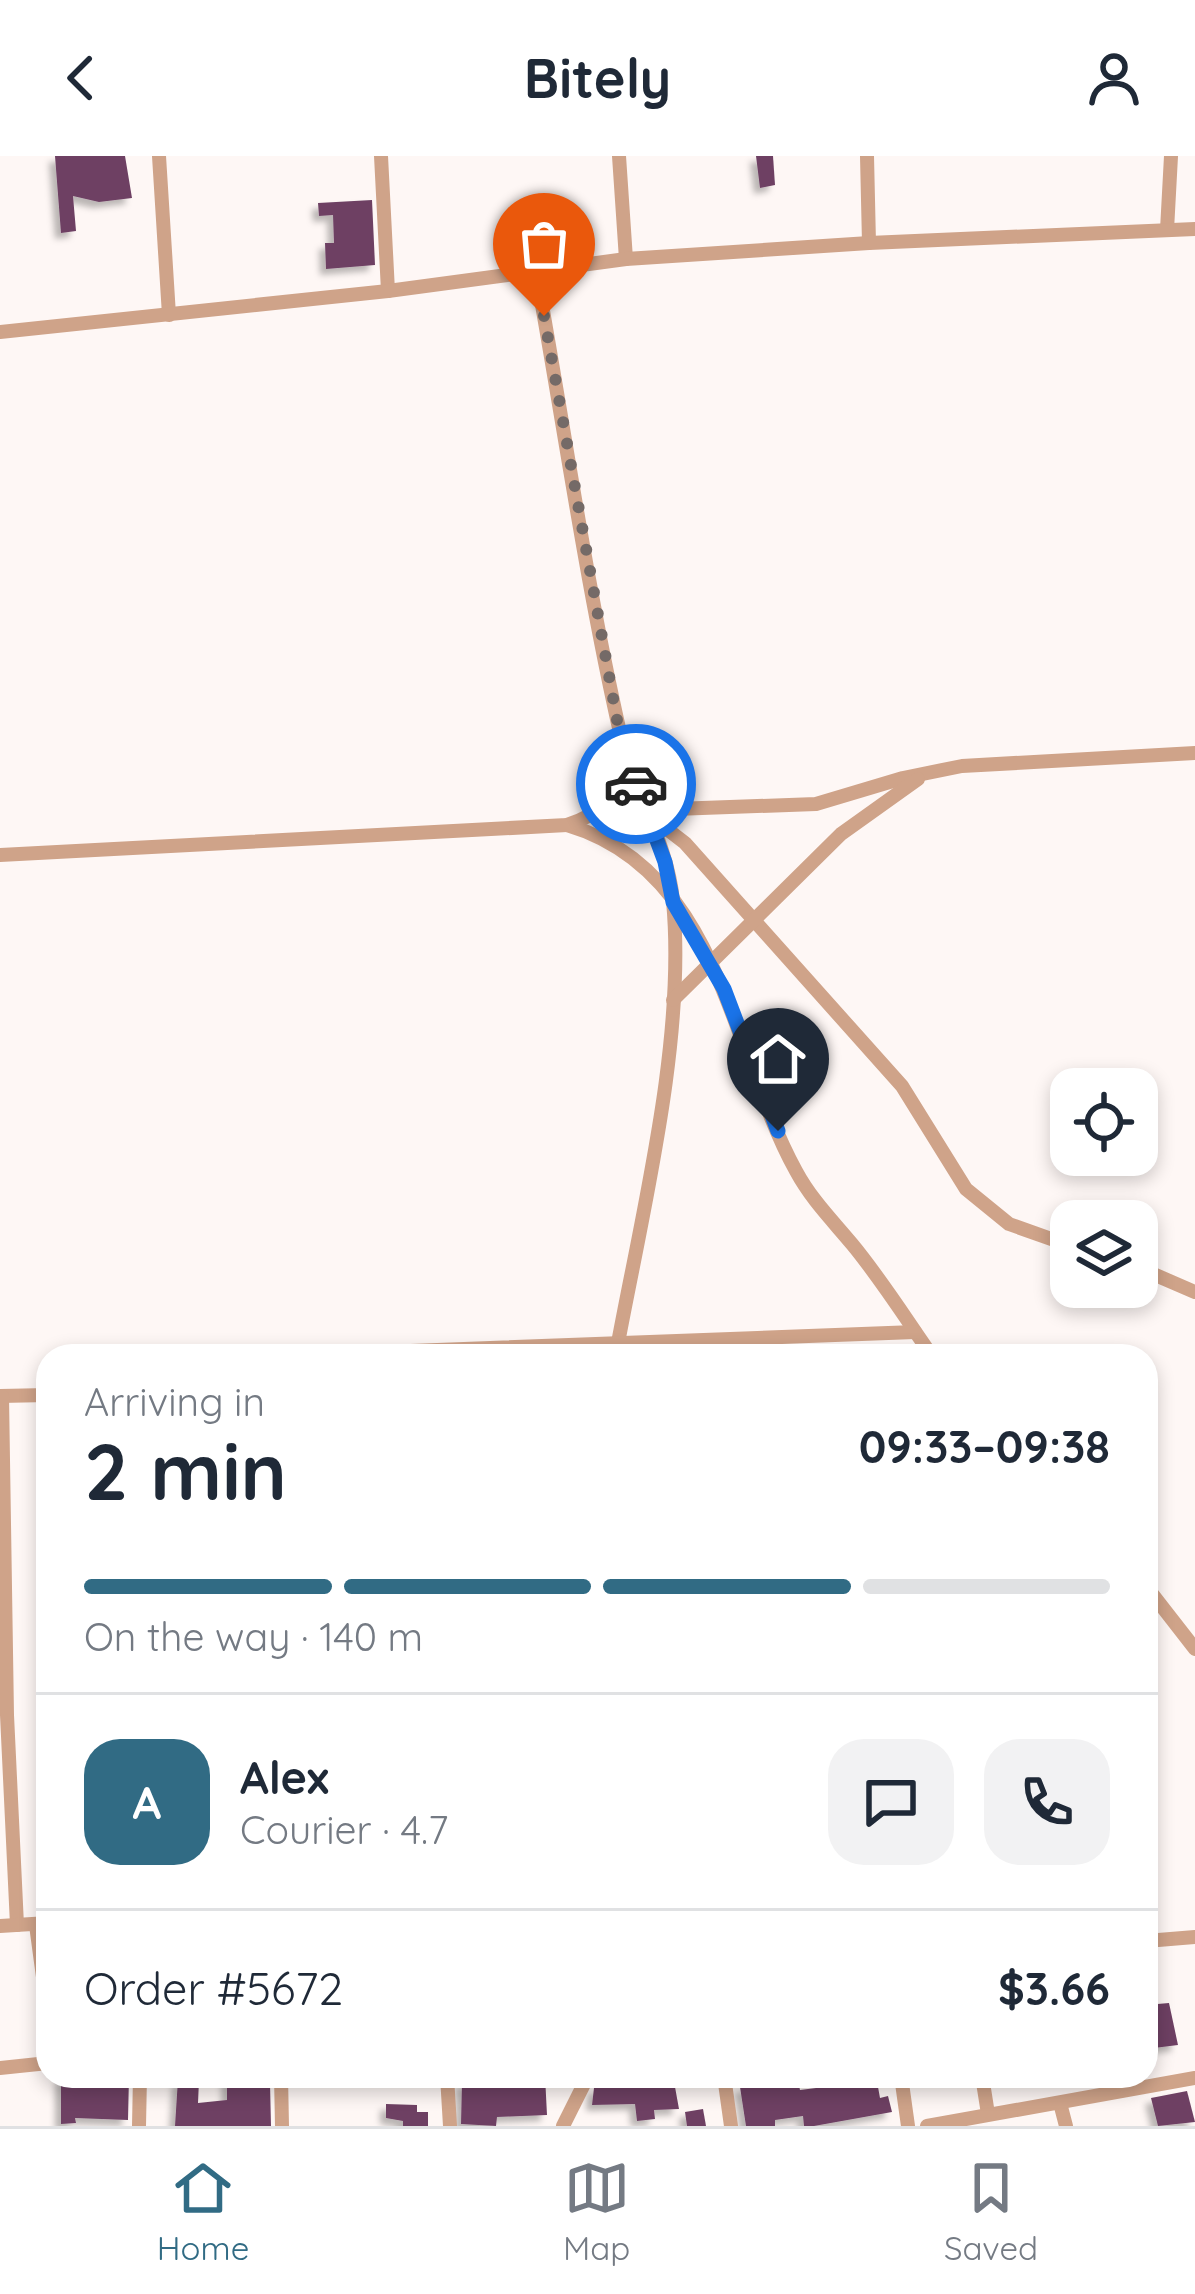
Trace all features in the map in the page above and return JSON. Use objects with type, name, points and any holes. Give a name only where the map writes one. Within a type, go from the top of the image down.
[{"type":"street","points":[[159,156],[169,315]]},
{"type":"street","points":[[381,156],[388,291]]},
{"type":"street","points":[[619,156],[626,259]]},
{"type":"street","points":[[867,156],[868,243]]},
{"type":"street","points":[[1167,230],[1172,156]]},
{"type":"street","points":[[0,332],[388,291],[626,259],[1195,229]]},
{"type":"street","points":[[536,271],[626,757],[665,862],[673,902],[673,1000],[652,1161],[618,1343]]},
{"type":"street","points":[[649,813],[816,805],[932,770],[1195,753]]},
{"type":"street","points":[[0,855],[567,825],[608,801],[626,757]]},
{"type":"street","points":[[673,1000],[858,820],[932,770]]},
{"type":"street","points":[[649,813],[685,843],[902,1086],[955,1175],[978,1202],[1009,1224],[1050,1239]]},
{"type":"street","points":[[567,825],[630,853],[663,885],[710,961],[796,1172],[924,1344]]},
{"type":"street","points":[[1158,1276],[1195,1292]]},
{"type":"street","points":[[592,1344],[915,1332]]},
{"type":"street","points":[[17,1925],[1,1396],[36,1395]]},
{"type":"street","points":[[1158,1601],[1195,1649]]},
{"type":"street","points":[[0,1925],[36,1924]]},
{"type":"street","points":[[1158,1940],[1195,1937]]},
{"type":"street","points":[[0,2068],[36,2064]]},
{"type":"street","points":[[1158,2085],[1195,2078]]},
{"type":"street","points":[[139,2126],[140,2088]]},
{"type":"street","points":[[281,2088],[282,2126]]},
{"type":"street","points":[[448,2088],[450,2126]]},
{"type":"street","points":[[563,2126],[582,2088]]},
{"type":"street","points":[[726,2088],[731,2126]]},
{"type":"street","points":[[903,2088],[908,2126]]},
{"type":"street","points":[[984,2088],[988,2114]]},
{"type":"street","points":[[927,2126],[1141,2088]]},
{"type":"street","points":[[1060,2103],[1066,2126]]},
{"type":"building","points":[[55,156],[125,156],[132,198],[99,202],[73,196],[76,231],[61,233]]},
{"type":"building","points":[[756,156],[773,156],[775,185],[760,188]]},
{"type":"building","points":[[372,200],[375,265],[326,269],[325,243],[334,243],[333,215],[319,216],[318,203]]},
{"type":"building","points":[[1169,2003],[1178,2045],[1158,2048],[1158,2004]]},
{"type":"building","points":[[61,2088],[129,2088],[128,2120],[75,2118],[76,2123],[61,2124]]},
{"type":"building","points":[[177,2088],[199,2088],[198,2103],[227,2100],[227,2088],[270,2088],[271,2126],[175,2126]]},
{"type":"building","points":[[462,2088],[546,2088],[547,2115],[497,2117],[496,2126],[461,2124]]},
{"type":"building","points":[[594,2088],[675,2088],[679,2109],[654,2110],[655,2119],[637,2121],[635,2104],[592,2105]]},
{"type":"building","points":[[740,2088],[878,2088],[880,2098],[888,2096],[892,2112],[814,2126],[804,2126],[803,2116],[775,2120],[775,2126],[746,2126]]},
{"type":"building","points":[[1187,2091],[1195,2122],[1158,2126],[1151,2098]]},
{"type":"building","points":[[386,2104],[417,2105],[417,2112],[428,2112],[428,2126],[403,2126],[403,2121],[386,2118]]},
{"type":"building","points":[[703,2109],[706,2126],[687,2126],[685,2112]]},
{"type":"way so far","points":[[544,316],[617,720],[636,784]]},
{"type":"route","points":[[636,784],[665,862],[673,902],[724,989],[778,1131]]}]
